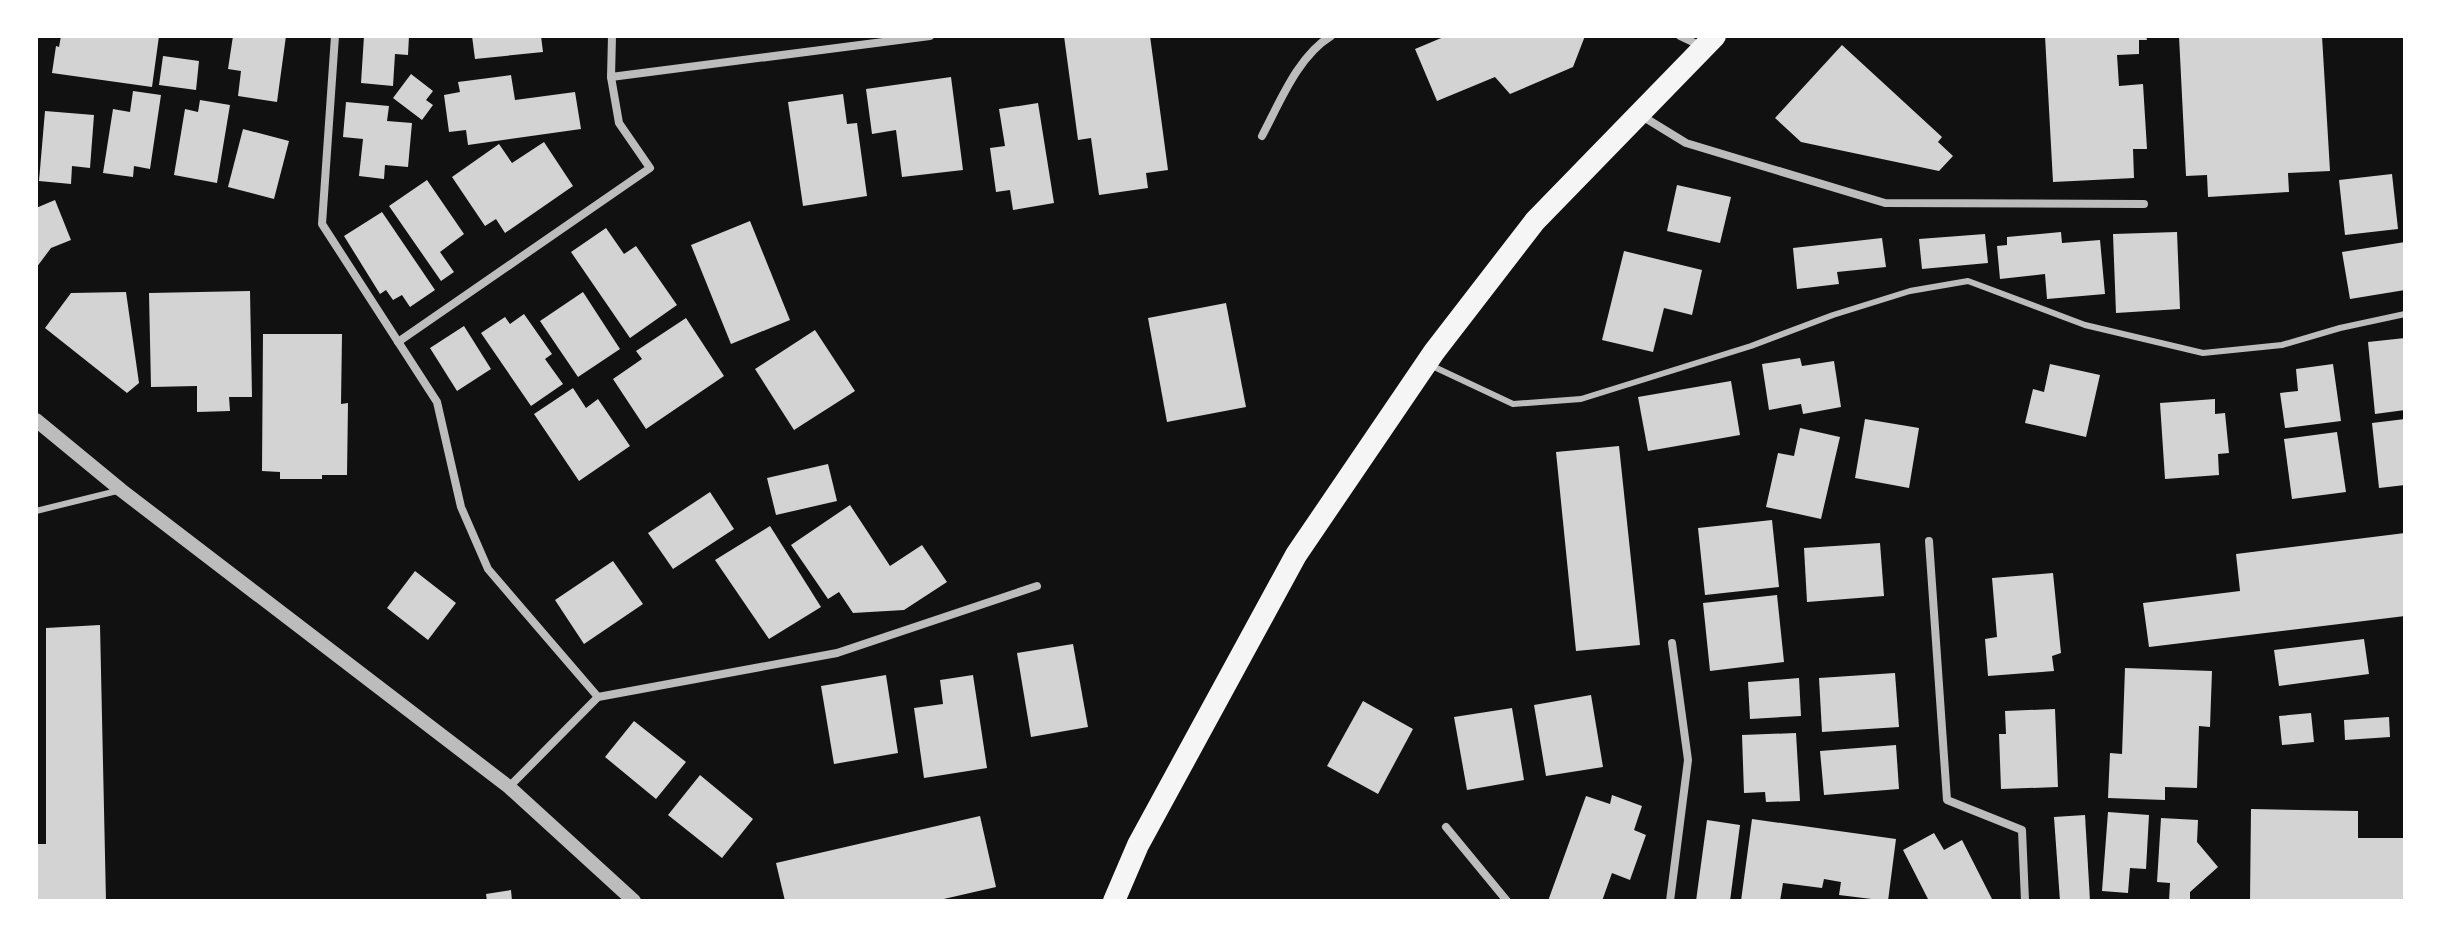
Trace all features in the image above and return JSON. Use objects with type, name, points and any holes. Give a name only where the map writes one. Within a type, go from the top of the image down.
[{"type":"highway","points":[[1114,901],[1138,845],[1296,555],[1426,364],[1535,221],[1709,41]]},
{"type":"street","points":[[335,36],[322,224],[437,402],[461,507],[488,569],[598,697]]},
{"type":"street","points":[[398,342],[650,168],[619,123],[611,77],[612,36]]},
{"type":"street","points":[[611,77],[930,36]]},
{"type":"street","points":[[1262,136],[1316,45],[1331,36]]},
{"type":"street","points":[[1680,36],[1709,41]]},
{"type":"street","points":[[1640,114],[1686,143],[1885,203],[2144,204]]},
{"type":"street","points":[[36,420],[121,490],[509,787],[634,901]]},
{"type":"street","points":[[1929,541],[1947,800],[2022,830],[2025,901]]},
{"type":"street","points":[[509,787],[598,697],[837,653],[1037,586]]},
{"type":"street","points":[[1670,901],[1688,760],[1672,643]]},
{"type":"street","points":[[1446,827],[1507,901]]},
{"type":"lane","points":[[1426,364],[1513,404],[1581,399],[1751,346],[1833,315],[1910,291],[1968,281],[2085,325],[2203,353],[2282,345],[2405,314]]},
{"type":"lane","points":[[36,511],[121,490]]},
{"type":"building","points":[[61,36],[159,36],[152,87],[52,73],[56,46],[59,47]]},
{"type":"building","points":[[233,36],[286,36],[277,102],[238,96],[241,71],[228,69]]},
{"type":"building","points":[[364,36],[409,36],[408,55],[395,54],[393,86],[361,83]]},
{"type":"building","points":[[472,36],[541,36],[543,52],[475,59]]},
{"type":"building","points":[[1064,36],[1150,36],[1168,170],[1146,173],[1148,188],[1099,195],[1091,138],[1078,140]]},
{"type":"building","points":[[1446,36],[1585,36],[1573,67],[1510,94],[1495,77],[1437,101],[1415,49]]},
{"type":"building","points":[[2045,36],[2146,36],[2147,40],[2139,40],[2139,54],[2117,55],[2119,86],[2143,84],[2147,149],[2133,149],[2134,178],[2053,182]]},
{"type":"building","points":[[2179,36],[2322,36],[2330,171],[2288,173],[2289,192],[2208,197],[2207,175],[2186,176]]},
{"type":"building","points":[[1842,45],[1942,137],[1938,142],[1953,156],[1939,171],[1801,142],[1775,118]]},
{"type":"building","points":[[163,56],[199,61],[196,90],[159,85]]},
{"type":"building","points":[[411,74],[433,91],[426,100],[433,105],[422,120],[393,98]]},
{"type":"building","points":[[511,75],[515,100],[575,92],[581,129],[468,145],[466,130],[449,132],[444,95],[460,92],[458,82]]},
{"type":"building","points":[[951,77],[963,170],[902,177],[896,130],[872,134],[866,89]]},
{"type":"building","points":[[133,91],[161,95],[150,169],[134,166],[133,177],[103,173],[113,109],[130,112]]},
{"type":"building","points":[[843,94],[847,124],[857,123],[867,196],[803,206],[788,102]]},
{"type":"building","points":[[200,100],[230,105],[217,183],[174,175],[185,109],[198,112]]},
{"type":"building","points":[[346,102],[389,106],[387,121],[412,123],[408,167],[385,165],[384,179],[359,176],[363,139],[343,137]]},
{"type":"building","points":[[1038,103],[1054,203],[1013,210],[1010,190],[996,192],[990,148],[1005,146],[999,109]]},
{"type":"building","points":[[45,111],[94,115],[90,168],[72,166],[71,184],[39,181]]},
{"type":"building","points":[[243,129],[289,141],[274,199],[228,187]]},
{"type":"building","points":[[544,142],[573,186],[505,233],[496,219],[485,226],[452,177],[499,144],[512,163]]},
{"type":"building","points":[[2392,174],[2398,229],[2345,235],[2339,180]]},
{"type":"building","points":[[427,180],[464,234],[440,252],[454,272],[441,281],[389,206]]},
{"type":"building","points":[[1677,185],[1731,197],[1720,243],[1667,231]]},
{"type":"building","points":[[55,200],[71,240],[51,248],[36,268],[36,208]]},
{"type":"building","points":[[382,212],[435,290],[410,307],[402,295],[393,300],[386,290],[380,294],[344,236]]},
{"type":"building","points":[[750,221],[790,320],[731,344],[691,245]]},
{"type":"building","points":[[606,228],[624,254],[636,246],[677,305],[630,338],[571,252]]},
{"type":"building","points":[[2061,232],[2062,243],[2100,240],[2105,294],[2047,299],[2045,274],[2000,279],[1997,246],[2007,245],[2007,237]]},
{"type":"building","points":[[2177,232],[2180,309],[2116,313],[2113,234]]},
{"type":"building","points":[[1985,234],[1988,263],[1922,269],[1919,239]]},
{"type":"building","points":[[1882,238],[1886,267],[1837,272],[1839,284],[1797,289],[1793,248]]},
{"type":"building","points":[[2405,242],[2405,290],[2350,299],[2342,252]]},
{"type":"building","points":[[1624,251],[1702,270],[1692,315],[1664,308],[1653,352],[1602,340]]},
{"type":"building","points":[[250,291],[252,397],[229,397],[230,411],[197,412],[197,386],[151,387],[149,293]]},
{"type":"building","points":[[126,292],[139,383],[127,393],[45,328],[71,293]]},
{"type":"building","points":[[583,292],[620,349],[578,377],[540,321]]},
{"type":"building","points":[[1226,303],[1246,407],[1167,422],[1148,318]]},
{"type":"building","points":[[524,314],[552,354],[545,359],[563,384],[531,406],[481,333],[505,317],[510,324]]},
{"type":"building","points":[[686,318],[724,376],[646,429],[613,379],[642,359],[636,351]]},
{"type":"building","points":[[464,326],[491,369],[457,391],[430,348]]},
{"type":"building","points":[[815,330],[855,391],[794,430],[755,369]]},
{"type":"building","points":[[263,334],[342,334],[341,404],[348,403],[347,475],[322,475],[322,479],[280,479],[280,472],[262,471]]},
{"type":"building","points":[[2405,338],[2405,410],[2375,414],[2368,342]]},
{"type":"building","points":[[1800,358],[1802,366],[1834,361],[1841,407],[1803,414],[1801,404],[1769,410],[1762,364]]},
{"type":"building","points":[[2050,364],[2100,375],[2086,437],[2025,423],[2033,389],[2044,392]]},
{"type":"building","points":[[2333,364],[2341,421],[2285,428],[2280,393],[2298,391],[2296,369]]},
{"type":"building","points":[[1731,381],[1740,435],[1648,451],[1638,397]]},
{"type":"building","points":[[573,388],[586,408],[598,399],[630,446],[579,481],[534,414]]},
{"type":"building","points":[[2215,399],[2215,414],[2225,413],[2229,453],[2218,454],[2219,475],[2165,479],[2160,403]]},
{"type":"building","points":[[1865,419],[1919,428],[1909,488],[1855,478]]},
{"type":"building","points":[[2405,419],[2405,485],[2379,488],[2372,423]]},
{"type":"building","points":[[1800,428],[1840,437],[1821,519],[1766,507],[1778,453],[1794,456]]},
{"type":"building","points":[[2337,432],[2346,492],[2292,499],[2284,439]]},
{"type":"building","points":[[1619,446],[1640,645],[1576,651],[1556,452]]},
{"type":"building","points":[[828,464],[837,501],[776,515],[767,478]]},
{"type":"building","points":[[710,492],[734,529],[673,569],[648,533]]},
{"type":"building","points":[[850,505],[890,566],[922,545],[947,582],[904,610],[853,613],[839,592],[828,599],[791,545]]},
{"type":"building","points":[[1772,520],[1779,587],[1705,595],[1698,528]]},
{"type":"building","points":[[770,526],[821,607],[769,639],[715,560]]},
{"type":"building","points":[[2405,533],[2405,616],[2149,647],[2143,603],[2240,591],[2236,554]]},
{"type":"building","points":[[1880,543],[1884,596],[1807,602],[1804,548]]},
{"type":"building","points":[[613,561],[643,604],[584,644],[555,600]]},
{"type":"building","points":[[415,571],[456,603],[428,640],[387,608]]},
{"type":"building","points":[[2053,573],[2061,653],[2052,656],[2054,671],[1988,676],[1985,639],[1997,637],[1992,578]]},
{"type":"building","points":[[1777,595],[1784,662],[1710,671],[1703,603]]},
{"type":"building","points":[[100,625],[106,901],[36,901],[36,844],[46,844],[46,628]]},
{"type":"building","points":[[2364,639],[2369,674],[2279,686],[2274,650]]},
{"type":"building","points":[[1073,644],[1088,727],[1031,737],[1017,653]]},
{"type":"building","points":[[2125,668],[2212,671],[2210,727],[2199,726],[2197,788],[2165,787],[2165,800],[2108,798],[2110,753],[2122,754]]},
{"type":"building","points":[[1895,673],[1899,727],[1822,732],[1819,678]]},
{"type":"building","points":[[886,675],[898,753],[834,764],[821,686]]},
{"type":"building","points":[[973,675],[987,768],[924,778],[914,708],[943,704],[940,680]]},
{"type":"building","points":[[1799,678],[1801,716],[1750,719],[1748,682]]},
{"type":"building","points":[[1591,695],[1603,767],[1546,776],[1534,705]]},
{"type":"building","points":[[1363,701],[1413,729],[1378,794],[1327,766]]},
{"type":"building","points":[[1512,708],[1524,780],[1467,790],[1454,717]]},
{"type":"building","points":[[2055,709],[2058,787],[2001,789],[1999,734],[2006,734],[2005,711]]},
{"type":"building","points":[[2311,713],[2314,742],[2282,745],[2279,716]]},
{"type":"building","points":[[2389,717],[2390,737],[2345,740],[2344,720]]},
{"type":"building","points":[[634,721],[686,762],[656,799],[605,757]]},
{"type":"building","points":[[1796,733],[1800,801],[1766,802],[1765,792],[1744,793],[1742,735]]},
{"type":"building","points":[[1896,745],[1899,789],[1824,795],[1820,751]]},
{"type":"building","points":[[700,775],[753,819],[722,858],[668,815]]},
{"type":"building","points":[[1612,795],[1642,806],[1634,830],[1646,835],[1630,880],[1612,873],[1602,901],[1548,901],[1586,796],[1610,804]]},
{"type":"building","points":[[2251,809],[2358,811],[2358,838],[2405,838],[2404,901],[2250,901]]},
{"type":"building","points":[[2108,812],[2149,815],[2146,869],[2130,868],[2128,893],[2102,891]]},
{"type":"building","points":[[2085,815],[2090,901],[2060,901],[2054,817]]},
{"type":"building","points":[[980,816],[996,887],[935,901],[785,901],[776,863]]},
{"type":"building","points":[[2161,818],[2198,820],[2197,842],[2218,867],[2190,892],[2190,901],[2169,901],[2170,883],[2157,882]]},
{"type":"building","points":[[1752,819],[1896,839],[1888,901],[1839,895],[1841,882],[1824,879],[1822,888],[1783,883],[1780,901],[1741,901]]},
{"type":"building","points":[[1707,820],[1740,825],[1730,901],[1696,901]]},
{"type":"building","points":[[1934,833],[1944,850],[1962,840],[1993,901],[1929,901],[1903,850]]},
{"type":"building","points":[[511,890],[512,901],[487,901],[486,894]]}]
